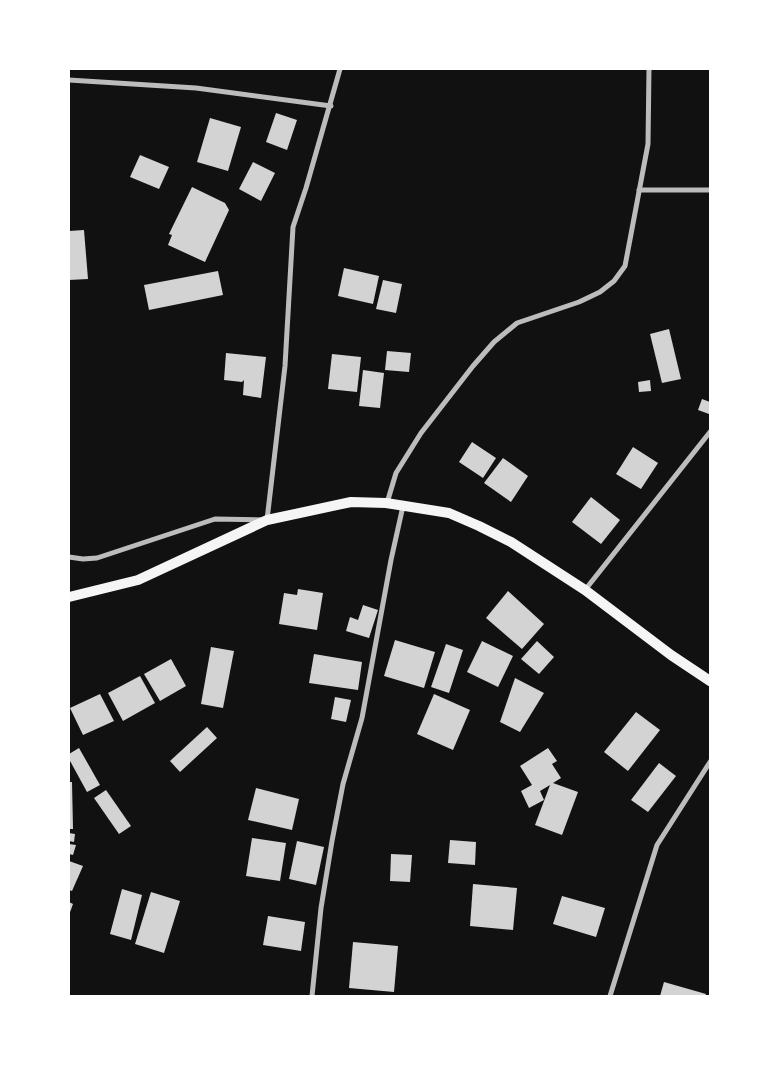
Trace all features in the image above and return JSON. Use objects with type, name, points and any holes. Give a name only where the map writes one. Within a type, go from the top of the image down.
[{"type":"main road","points":[[69,597],[138,580],[267,520],[351,502],[386,503],[449,513],[511,542],[585,590],[671,655],[710,681]]},
{"type":"street","points":[[69,557],[97,558],[215,518],[267,520],[286,366],[293,227],[331,106],[340,69]]},
{"type":"street","points":[[386,503],[396,473],[421,433],[494,342],[518,323],[579,302],[600,292],[614,281],[625,266],[648,144],[649,69]]},
{"type":"street","points":[[69,80],[196,88],[331,106]]},
{"type":"street","points":[[639,190],[710,190]]},
{"type":"street","points":[[585,590],[710,432]]},
{"type":"street","points":[[312,996],[321,908],[332,841],[343,784],[362,718],[391,560],[403,506]]},
{"type":"street","points":[[610,996],[657,845],[710,762]]},
{"type":"building","points":[[276,113],[297,120],[287,150],[266,142]]},
{"type":"building","points":[[210,118],[241,127],[228,171],[197,162]]},
{"type":"building","points":[[140,155],[169,167],[159,189],[130,177]]},
{"type":"building","points":[[253,162],[275,173],[261,201],[239,189]]},
{"type":"building","points":[[192,187],[225,203],[229,210],[205,262],[168,245],[172,235],[169,234]]},
{"type":"building","points":[[84,230],[88,279],[69,280],[69,231]]},
{"type":"building","points":[[344,268],[379,276],[373,304],[338,296]]},
{"type":"building","points":[[218,271],[223,295],[149,310],[144,285]]},
{"type":"building","points":[[383,280],[402,284],[396,313],[376,309]]},
{"type":"building","points":[[669,329],[681,379],[662,383],[650,334]]},
{"type":"building","points":[[387,351],[411,353],[409,372],[385,370]]},
{"type":"building","points":[[226,353],[266,357],[261,398],[243,395],[244,380],[242,382],[224,380]]},
{"type":"building","points":[[332,354],[361,357],[357,392],[328,389]]},
{"type":"building","points":[[363,370],[384,373],[380,408],[359,406]]},
{"type":"building","points":[[650,380],[651,391],[639,392],[638,382]]},
{"type":"building","points":[[702,399],[710,402],[709,414],[698,410]]},
{"type":"building","points":[[472,442],[496,458],[483,478],[459,462]]},
{"type":"building","points":[[633,447],[658,463],[641,489],[616,474]]},
{"type":"building","points":[[503,458],[528,476],[511,502],[484,483]]},
{"type":"building","points":[[591,497],[620,520],[601,544],[572,522]]},
{"type":"building","points":[[298,589],[323,593],[317,630],[279,624],[284,593],[297,595]]},
{"type":"building","points":[[508,591],[544,624],[522,649],[486,618]]},
{"type":"building","points":[[363,605],[378,610],[369,638],[346,631],[350,617],[358,620]]},
{"type":"building","points":[[395,640],[435,652],[424,688],[384,676]]},
{"type":"building","points":[[482,641],[513,656],[498,687],[467,672]]},
{"type":"building","points":[[537,641],[554,657],[539,674],[521,659]]},
{"type":"building","points":[[446,644],[463,650],[449,693],[431,687]]},
{"type":"building","points":[[211,647],[234,651],[223,708],[201,704]]},
{"type":"building","points":[[314,654],[362,662],[358,690],[309,683]]},
{"type":"building","points":[[171,659],[186,686],[160,701],[144,674]]},
{"type":"building","points":[[140,676],[155,703],[123,721],[108,693]]},
{"type":"building","points":[[515,678],[544,693],[520,732],[500,722]]},
{"type":"building","points":[[100,694],[114,721],[83,735],[70,708]]},
{"type":"building","points":[[434,694],[470,710],[453,750],[417,734]]},
{"type":"building","points":[[335,697],[351,700],[346,722],[331,719]]},
{"type":"building","points":[[636,712],[660,730],[628,771],[604,752]]},
{"type":"building","points":[[207,727],[217,738],[180,772],[170,761]]},
{"type":"building","points":[[79,748],[100,785],[87,792],[69,759],[69,754]]},
{"type":"building","points":[[548,748],[557,761],[552,764],[561,778],[553,783],[578,792],[562,835],[535,825],[550,785],[540,791],[544,800],[529,808],[521,791],[532,785],[520,766]]},
{"type":"building","points":[[659,763],[676,776],[648,812],[631,800]]},
{"type":"building","points":[[69,782],[72,782],[73,829],[69,829]]},
{"type":"building","points":[[256,788],[299,799],[292,830],[248,820]]},
{"type":"building","points":[[106,790],[131,826],[119,834],[94,798]]},
{"type":"building","points":[[69,833],[75,834],[74,842],[69,841]]},
{"type":"building","points":[[252,838],[286,843],[280,881],[246,876]]},
{"type":"building","points":[[450,840],[476,842],[475,865],[448,863]]},
{"type":"building","points":[[297,841],[324,847],[316,885],[289,879]]},
{"type":"building","points":[[69,844],[76,845],[73,855],[69,854]]},
{"type":"building","points":[[391,854],[412,855],[410,882],[390,881]]},
{"type":"building","points":[[69,861],[83,866],[72,891],[69,890]]},
{"type":"building","points":[[473,884],[517,888],[513,930],[470,926]]},
{"type":"building","points":[[122,889],[142,895],[131,940],[110,934]]},
{"type":"building","points":[[151,892],[180,901],[164,953],[135,944]]},
{"type":"building","points":[[562,896],[605,908],[596,937],[553,924]]},
{"type":"building","points":[[69,902],[73,904],[69,915]]},
{"type":"building","points":[[268,916],[305,922],[301,951],[263,945]]},
{"type":"building","points":[[353,942],[398,946],[394,992],[349,988]]},
{"type":"building","points":[[664,982],[706,994],[705,996],[660,996]]}]
